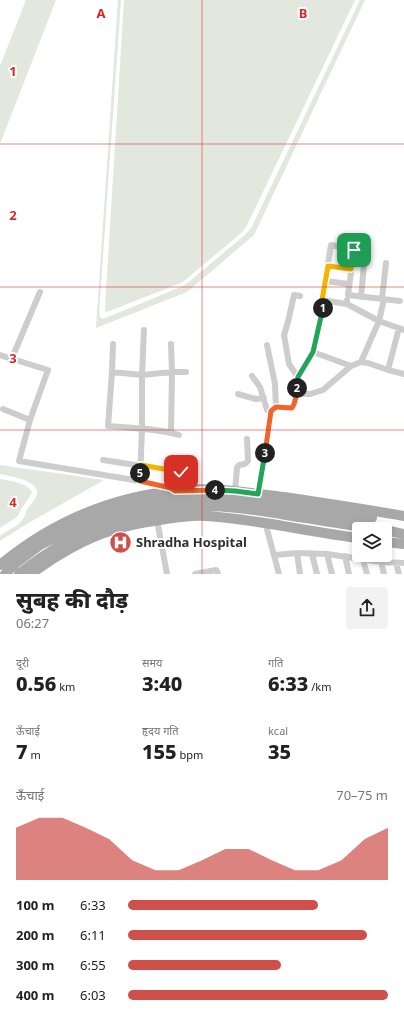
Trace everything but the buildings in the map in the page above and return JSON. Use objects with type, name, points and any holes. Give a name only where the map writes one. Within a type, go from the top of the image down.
[{"type":"main road","points":[[0,565],[24,546],[46,532],[91,510],[122,500],[175,491],[235,491],[260,502],[352,523]]},
{"type":"main road","points":[[5,574],[16,563],[40,545],[68,530],[126,509],[153,503],[191,498],[237,499],[381,516],[404,516]]},
{"type":"main road","points":[[19,574],[39,559],[87,532],[120,519],[192,507],[210,506],[234,508],[260,502]]},
{"type":"main road","points":[[31,574],[68,550],[103,533],[122,527],[157,520],[205,516],[352,537]]},
{"type":"main road","points":[[381,516],[404,523]]},
{"type":"main road","points":[[392,531],[404,534]]},
{"type":"main road","points":[[392,543],[404,544]]},
{"type":"street","points":[[252,376],[260,387],[267,410],[292,408],[298,390],[298,377],[313,352],[323,310],[322,300],[331,246],[354,250],[347,304]]},
{"type":"street","points":[[361,362],[378,321],[383,299],[386,263]]},
{"type":"street","points":[[361,297],[364,264]]},
{"type":"street","points":[[328,266],[351,269]]},
{"type":"street","points":[[325,281],[349,284]]},
{"type":"street","points":[[12,358],[40,292]]},
{"type":"street","points":[[298,377],[289,364],[284,335],[294,295],[300,296]]},
{"type":"street","points":[[348,296],[400,301]]},
{"type":"street","points":[[322,300],[347,304],[378,321],[402,329],[388,370]]},
{"type":"street","points":[[140,481],[144,330]]},
{"type":"street","points":[[112,344],[112,372],[108,426],[142,429],[179,435]]},
{"type":"street","points":[[171,344],[171,433]]},
{"type":"street","points":[[267,346],[275,384],[260,502],[279,574]]},
{"type":"street","points":[[313,352],[351,366]]},
{"type":"street","points":[[0,355],[48,370],[30,420],[19,461],[140,481],[171,488],[175,491]]},
{"type":"street","points":[[298,390],[303,394],[310,394],[323,390],[351,366],[361,362],[404,374]]},
{"type":"street","points":[[112,372],[142,375],[186,372]]},
{"type":"street","points":[[238,394],[250,399],[264,398]]},
{"type":"street","points":[[3,409],[30,420]]},
{"type":"street","points":[[235,491],[237,468],[239,465],[245,464],[248,461],[247,439]]},
{"type":"street","points":[[103,460],[181,472]]},
{"type":"street","points":[[157,520],[167,574]]},
{"type":"street","points":[[274,555],[297,553],[327,554],[352,558]]},
{"type":"street","points":[[297,553],[300,574]]},
{"type":"street","points":[[312,554],[317,574]]},
{"type":"street","points":[[327,554],[332,574]]},
{"type":"street","points":[[345,556],[350,574]]},
{"type":"street","points":[[364,562],[367,574]]},
{"type":"street","points":[[384,574],[381,562],[404,563]]},
{"type":"street","points":[[396,563],[399,574]]},
{"type":"street","points":[[195,574],[216,570],[218,574]]},
{"type":"shaded area","points":[[26,0],[56,0],[0,144],[0,66]]},
{"type":"shaded area","points":[[118,0],[121,0],[99,314],[103,319],[183,286],[246,234],[252,227],[360,0],[365,0],[254,235],[187,292],[96,328]]},
{"type":"shaded area","points":[[124,0],[355,0],[246,227],[241,233],[183,282],[107,312],[105,311],[105,307]]},
{"type":"shaded area","points":[[0,465],[104,480],[0,541],[0,536],[21,522],[37,492],[36,488],[28,482],[16,477],[0,474]]},
{"type":"shaded area","points":[[0,479],[22,484],[32,492],[18,516],[0,528]]},
{"type":"place","name":"Shradha Hospital","points":[[121,542]]},
{"type":"route","points":[[181,472],[141,465],[140,481],[171,488],[175,491],[210,490],[258,494],[271,411],[276,407],[292,408],[294,404],[298,390],[298,377],[313,352],[323,310],[322,300],[328,266],[351,269],[354,250]]}]
